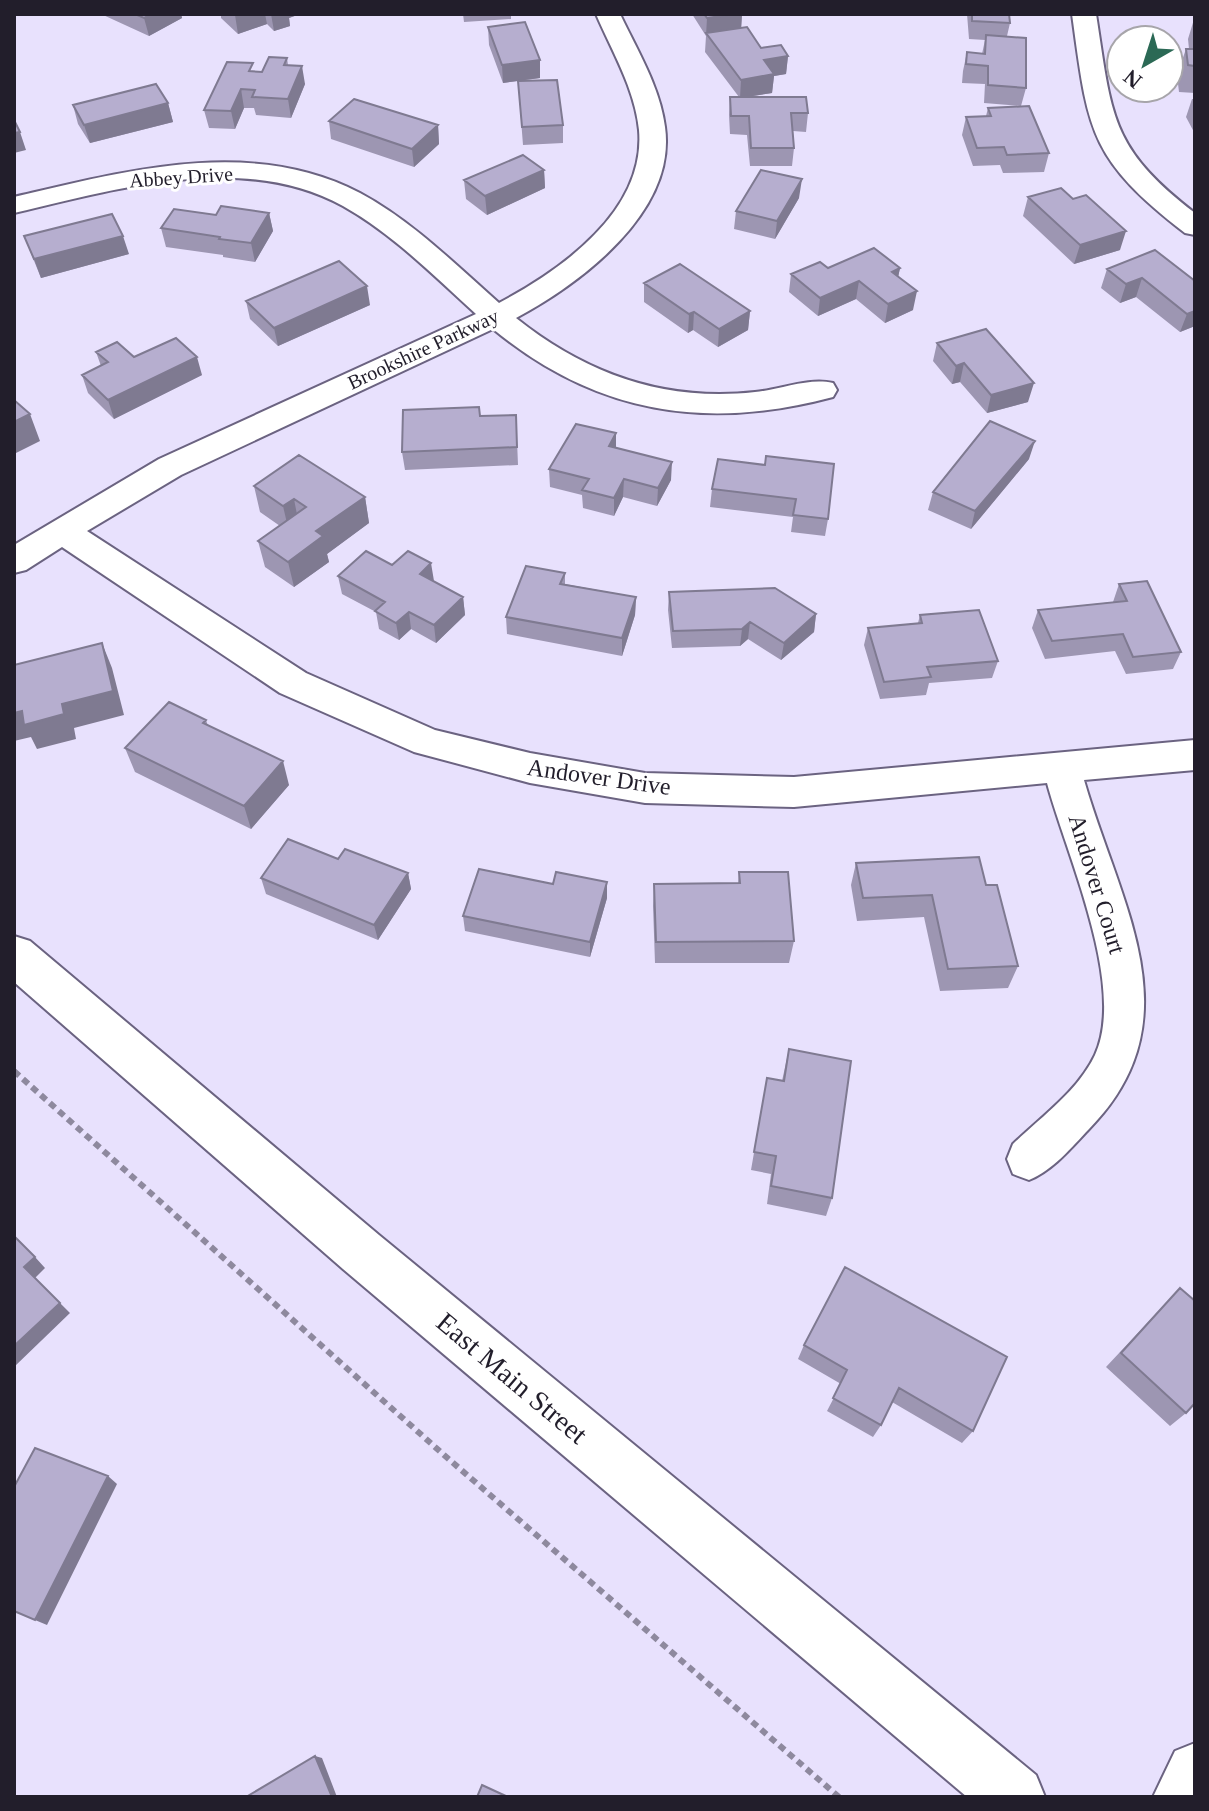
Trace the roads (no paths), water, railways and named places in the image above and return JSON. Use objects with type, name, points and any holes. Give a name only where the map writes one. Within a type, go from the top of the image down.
[{"type":"main road","name":"East Main Street","points":[[14,955],[373,1262],[1014,1797]]},
{"type":"street","name":"Brookshire Parkway","points":[[14,561],[170,467],[527,301],[584,261],[611,233],[643,180],[653,147],[650,106],[608,14]]},
{"type":"street","points":[[1084,14],[1105,129],[1112,144],[1128,168],[1160,201],[1195,227]]},
{"type":"street","name":"Abbey Drive","points":[[14,205],[139,176],[211,170],[263,173],[311,183],[358,201],[401,232],[496,316],[564,366],[635,395],[715,407],[772,402],[822,390]]},
{"type":"street","name":"Andover Drive","points":[[61,530],[293,683],[427,742],[530,768],[645,788],[794,792],[1195,755]]},
{"type":"street","name":"Andover Court","points":[[1029,1159],[1101,1084],[1119,1050],[1125,1006],[1122,958],[1062,768]]},
{"type":"street","points":[[1181,1797],[1195,1771]]}]
